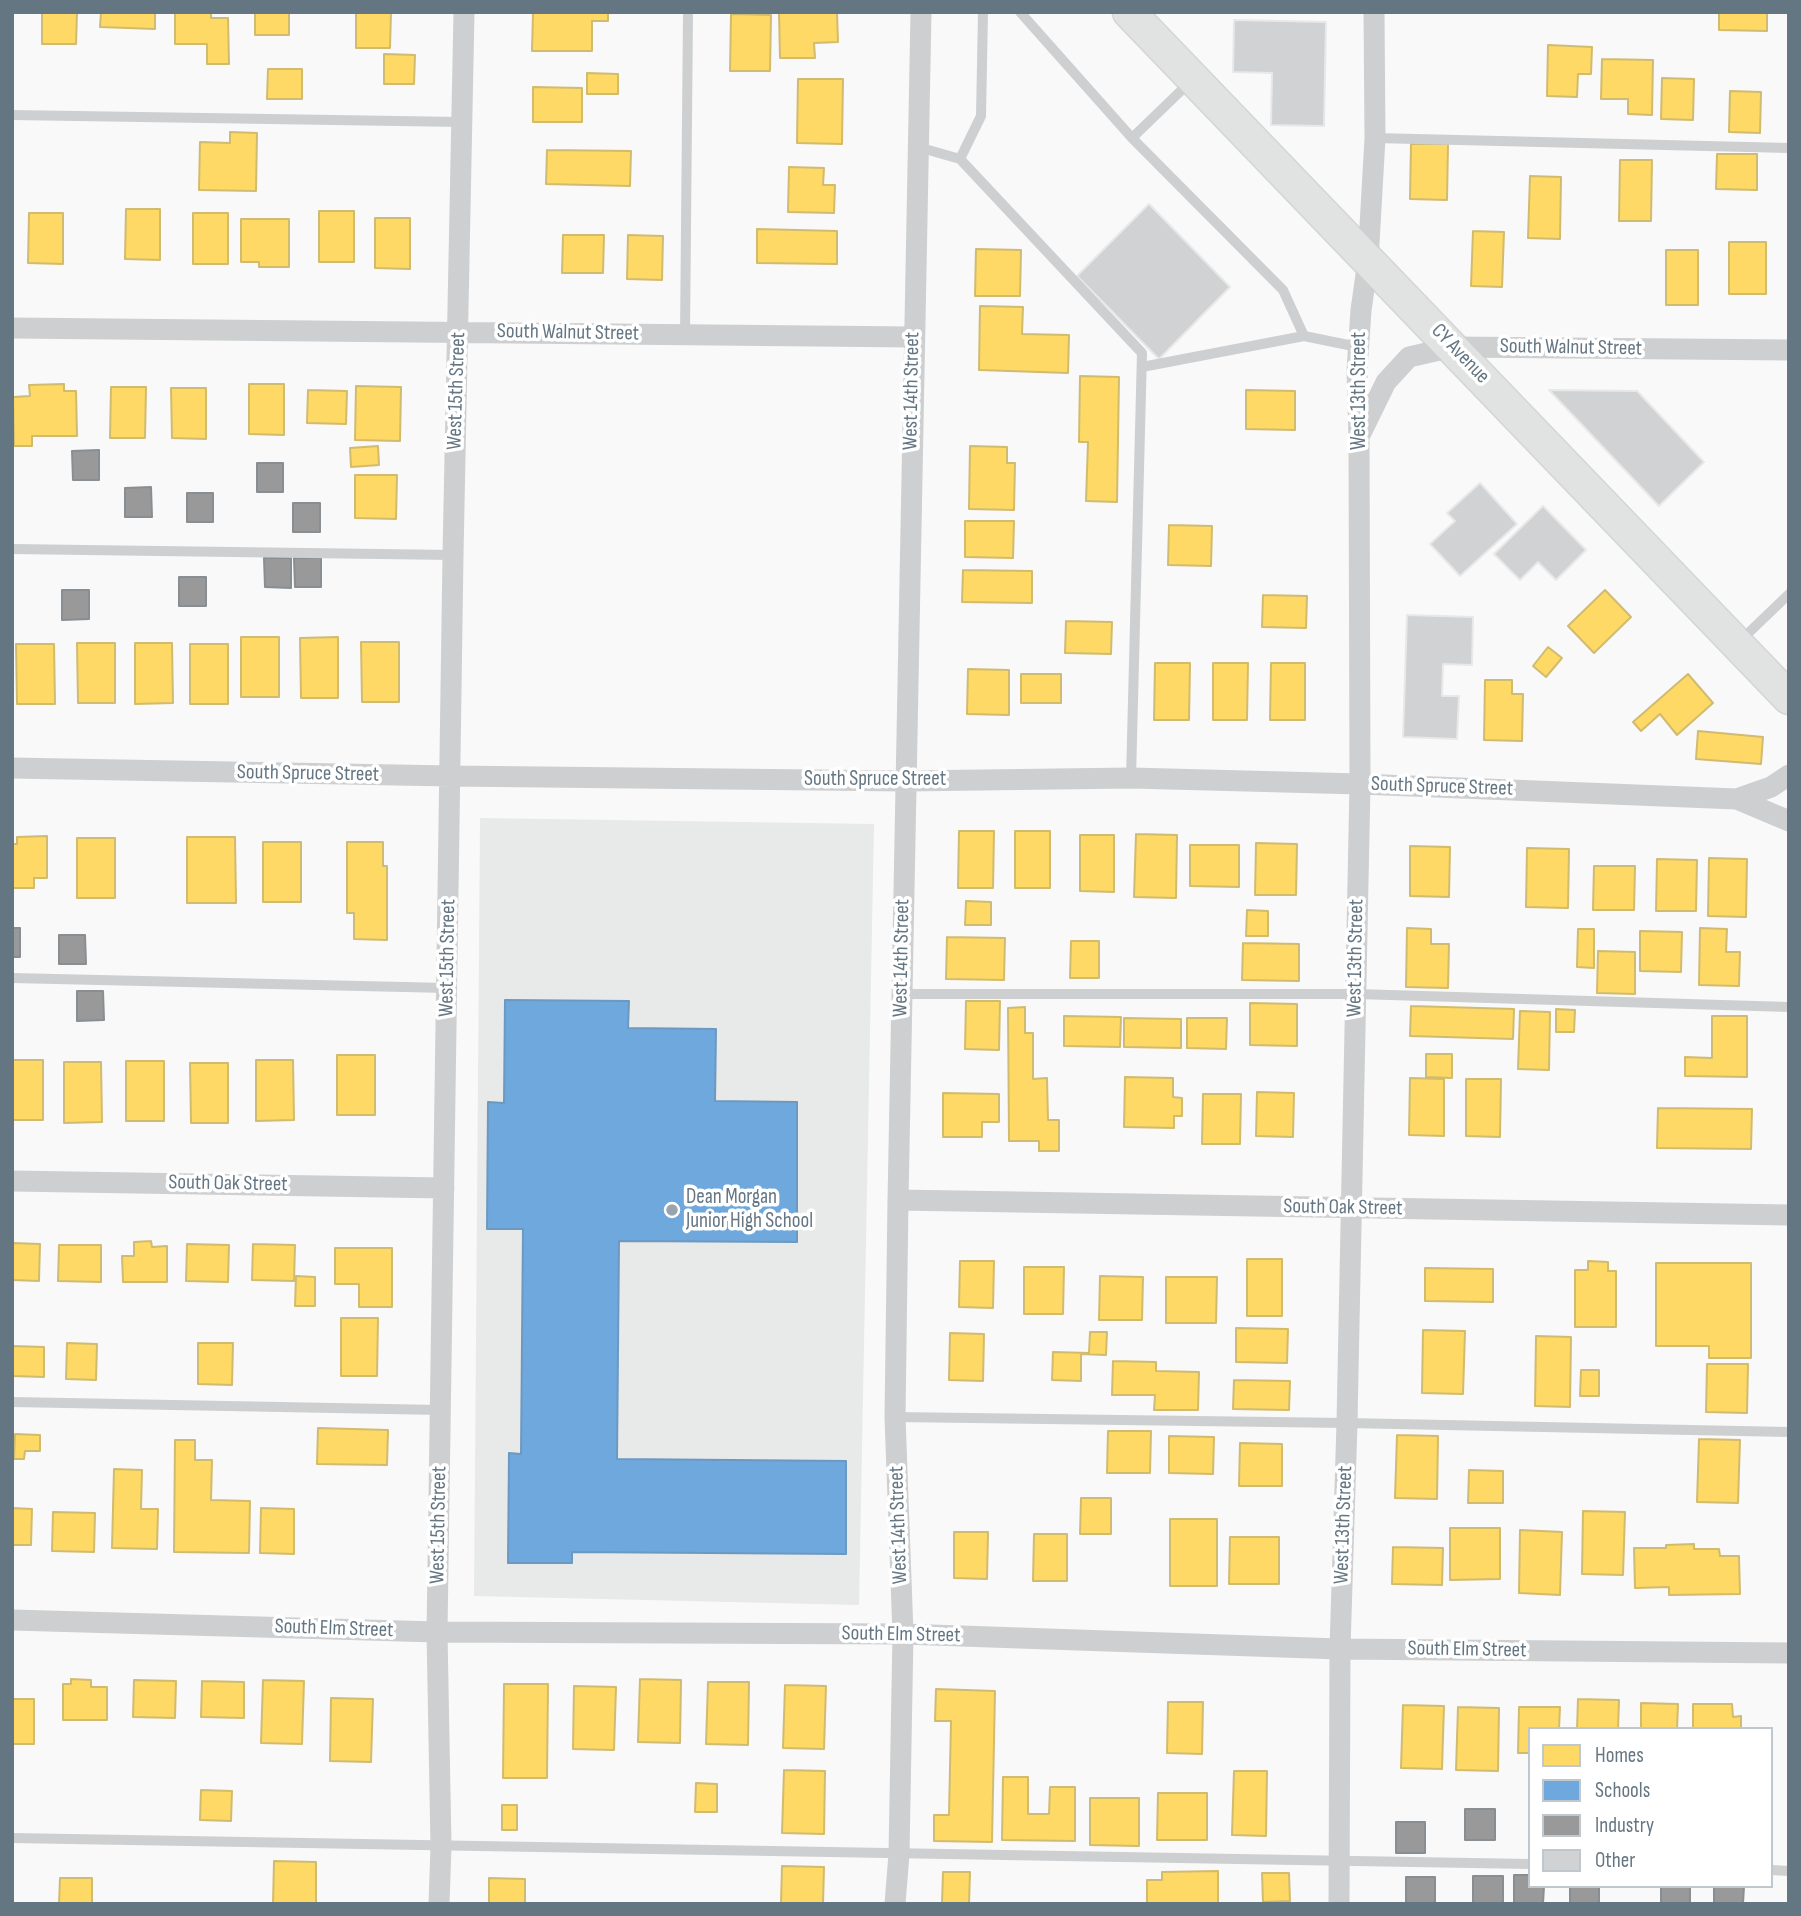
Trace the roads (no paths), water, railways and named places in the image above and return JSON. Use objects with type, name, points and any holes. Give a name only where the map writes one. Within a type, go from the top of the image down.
[{"type":"main road","name":"CY Avenue","points":[[1129,12],[1789,698]]},
{"type":"street","name":"West 15th Street","points":[[439,1904],[441,1846],[437,1632],[464,12]]},
{"type":"street","name":"West 14th Street","points":[[895,1904],[899,1854],[903,1634],[895,1418],[921,12]]},
{"type":"street","name":"West 13th Street","points":[[1339,1904],[1340,1649],[1360,784],[1358,347],[1368,261],[1375,138],[1374,12]]},
{"type":"street","name":"South Walnut Street","points":[[12,328],[913,337]]},
{"type":"street","name":"South Walnut Street","points":[[1359,438],[1386,382],[1409,357],[1453,346],[1789,350]]},
{"type":"street","name":"South Spruce Street","points":[[12,768],[451,776],[906,780],[1130,778],[1737,799],[1771,788],[1789,775]]},
{"type":"street","name":"South Spruce Street","points":[[1737,799],[1789,821]]},
{"type":"street","name":"South Oak Street","points":[[12,1181],[444,1188]]},
{"type":"street","name":"South Oak Street","points":[[898,1200],[1789,1215]]},
{"type":"street","name":"South Elm Street","points":[[12,1620],[437,1632],[903,1634],[1340,1649],[1789,1653]]},
{"type":"lane","points":[[685,335],[688,12]]},
{"type":"lane","points":[[960,159],[981,116],[984,12]]},
{"type":"lane","points":[[1020,12],[1132,138],[1283,290],[1304,336]]},
{"type":"lane","points":[[1132,138],[1193,79]]},
{"type":"lane","points":[[12,115],[462,122]]},
{"type":"lane","points":[[1375,138],[1789,148]]},
{"type":"lane","points":[[918,147],[960,159],[1142,353],[1130,778]]},
{"type":"lane","points":[[1142,367],[1304,336],[1358,347]]},
{"type":"lane","points":[[12,549],[453,555]]},
{"type":"lane","points":[[1737,644],[1789,594]]},
{"type":"lane","points":[[12,978],[447,988]]},
{"type":"lane","points":[[901,994],[1356,994],[1789,1007]]},
{"type":"lane","points":[[12,1402],[441,1409]]},
{"type":"lane","points":[[895,1418],[1789,1432]]},
{"type":"lane","points":[[12,1838],[1528,1864]]},
{"type":"place","name":"Dean Morgan Junior High School","points":[[672,1210]]}]
